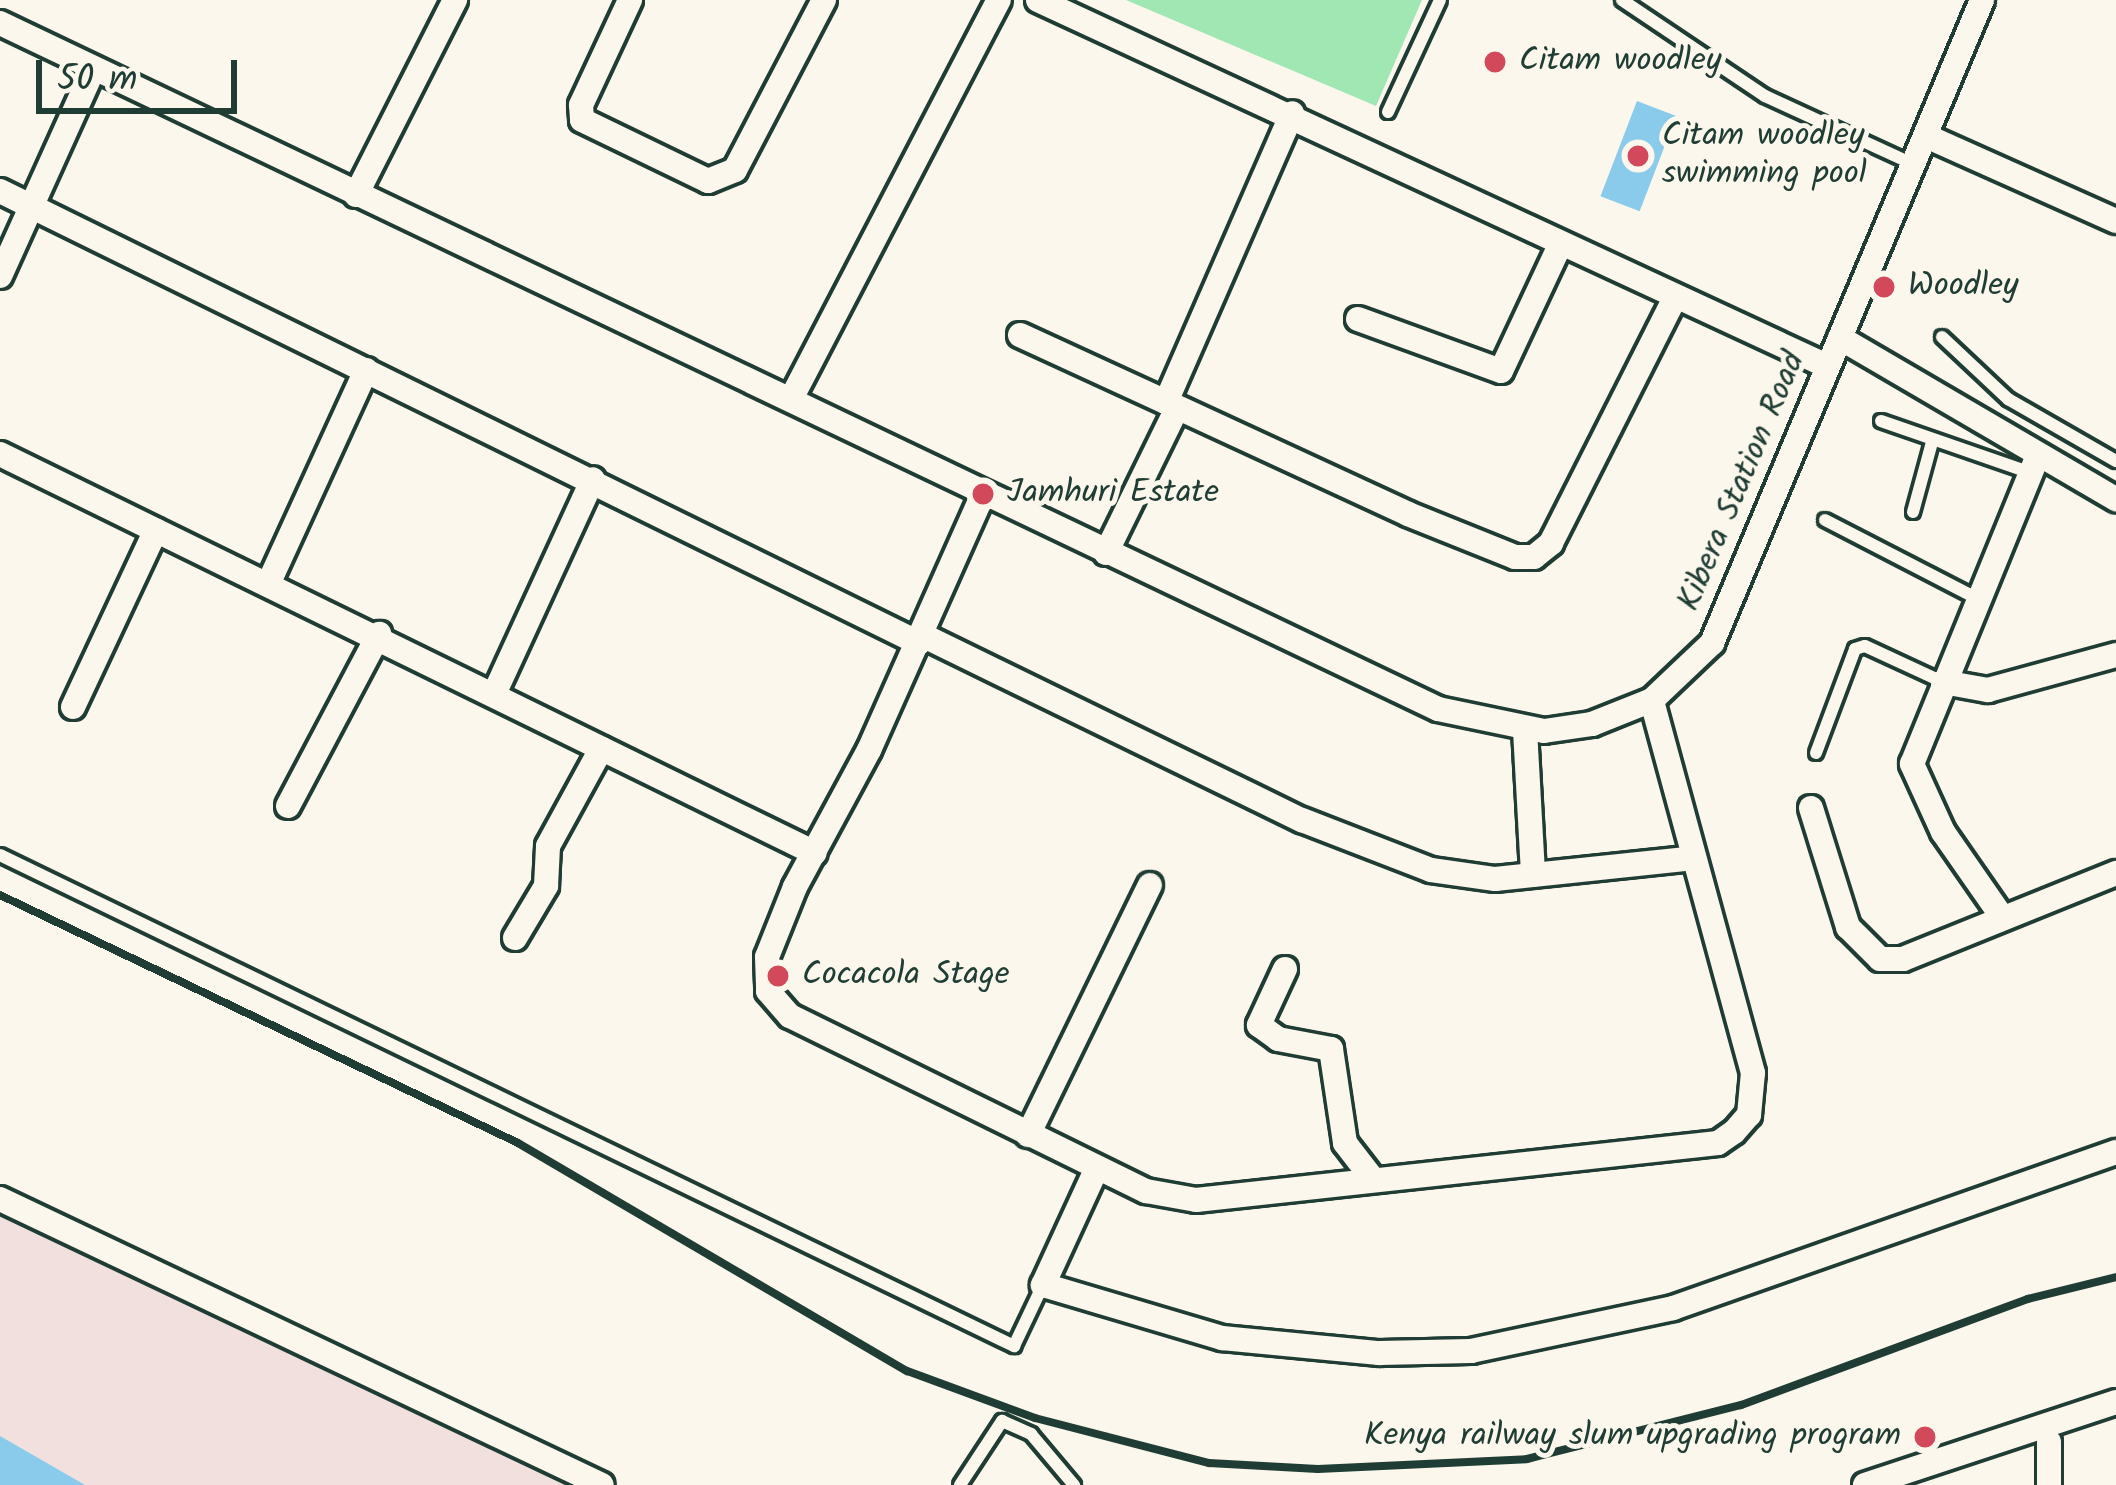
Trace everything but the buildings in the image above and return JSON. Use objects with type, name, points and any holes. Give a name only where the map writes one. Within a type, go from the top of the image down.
[{"type":"street","points":[[0,23],[356,195],[455,0]]},
{"type":"street","points":[[630,0],[581,105],[582,119],[708,181],[736,170],[824,0]]},
{"type":"street","points":[[790,399],[999,0]]},
{"type":"street","points":[[1038,0],[1292,113],[1827,366]]},
{"type":"street","name":"Kibera Station Road","points":[[356,195],[1438,709],[1525,730],[1592,724],[1652,700],[1712,643],[1982,0]]},
{"type":"street","points":[[0,276],[92,70]]},
{"type":"street","points":[[1106,553],[1292,113]]},
{"type":"street","points":[[1926,136],[2116,220]]},
{"type":"street","points":[[0,191],[1301,820],[1431,870],[1534,875],[1694,858]]},
{"type":"street","points":[[1358,319],[1501,371],[1561,243]]},
{"type":"street","points":[[1020,335],[1408,514],[1515,557],[1534,557],[1551,543],[1675,297]]},
{"type":"street","points":[[1840,338],[2040,465],[2116,500]]},
{"type":"street","points":[[270,580],[366,370]]},
{"type":"street","points":[[0,454],[270,580],[815,853]]},
{"type":"street","points":[[2000,914],[1916,780],[1915,743],[2040,465]]},
{"type":"street","points":[[495,692],[593,479]]},
{"type":"street","points":[[983,494],[920,639],[767,957],[777,1006],[1096,1170],[1146,1191],[1196,1200],[1718,1143],[1734,1132],[1749,1115],[1753,1073],[1652,700]]},
{"type":"street","points":[[73,707],[156,530]]},
{"type":"street","points":[[288,806],[379,634]]},
{"type":"street","points":[[1943,682],[1988,690],[2116,655]]},
{"type":"street","points":[[1525,730],[1534,875]]},
{"type":"street","points":[[514,938],[546,886],[548,846],[601,748]]},
{"type":"street","points":[[1811,808],[1848,927],[1867,954],[1903,959],[2000,914],[2116,873]]},
{"type":"street","points":[[1028,1135],[1150,885]]},
{"type":"street","points":[[1285,969],[1259,1025],[1278,1039],[1331,1049],[1345,1143],[1372,1178]]},
{"type":"street","points":[[1096,1170],[1042,1286],[1163,1325],[1292,1349],[1471,1351],[1673,1308],[2112,1155]]},
{"type":"street","points":[[0,1198],[602,1485]]},
{"type":"street","points":[[1865,1485],[2116,1402]]},
{"type":"street","points":[[2049,1442],[2049,1485]]},
{"type":"lane","points":[[1388,112],[1440,0]]},
{"type":"lane","points":[[1622,0],[1765,96],[1914,165]]},
{"type":"lane","points":[[1942,337],[2008,399],[2116,460]]},
{"type":"lane","points":[[1881,421],[1932,442],[2040,465],[2076,436]]},
{"type":"lane","points":[[1913,512],[1932,442]]},
{"type":"lane","points":[[1825,520],[1978,598]]},
{"type":"lane","points":[[1816,754],[1855,649],[1865,646],[1943,682]]},
{"type":"lane","points":[[0,855],[1014,1346],[1042,1286]]},
{"type":"lane","points":[[960,1485],[1002,1421],[1030,1434],[1074,1485]]},
{"type":"shaded area","points":[[0,1213],[578,1485],[0,1485]]},
{"type":"green space","points":[[1126,0],[1422,0],[1376,106]]},
{"type":"water","name":"Citam woodley swimming pool","points":[[1637,101],[1676,116],[1640,211],[1600,196]]},
{"type":"water","points":[[0,1436],[85,1485],[0,1485]]},
{"type":"railway","points":[[0,895],[518,1143],[907,1371],[1035,1418],[1209,1463],[1318,1469],[1527,1459],[1741,1405],[2028,1299],[2116,1277]]},
{"type":"place","name":"Citam woodley","points":[[1495,62]]},
{"type":"place","name":"Citam woodley swimming pool","points":[[1638,156]]},
{"type":"place","name":"Woodley","points":[[1884,287]]},
{"type":"place","name":"Jamhuri Estate","points":[[983,494]]},
{"type":"place","name":"Cocacola Stage","points":[[778,976]]},
{"type":"place","name":"Kenya railway slum upgrading program","points":[[1925,1437]]}]
